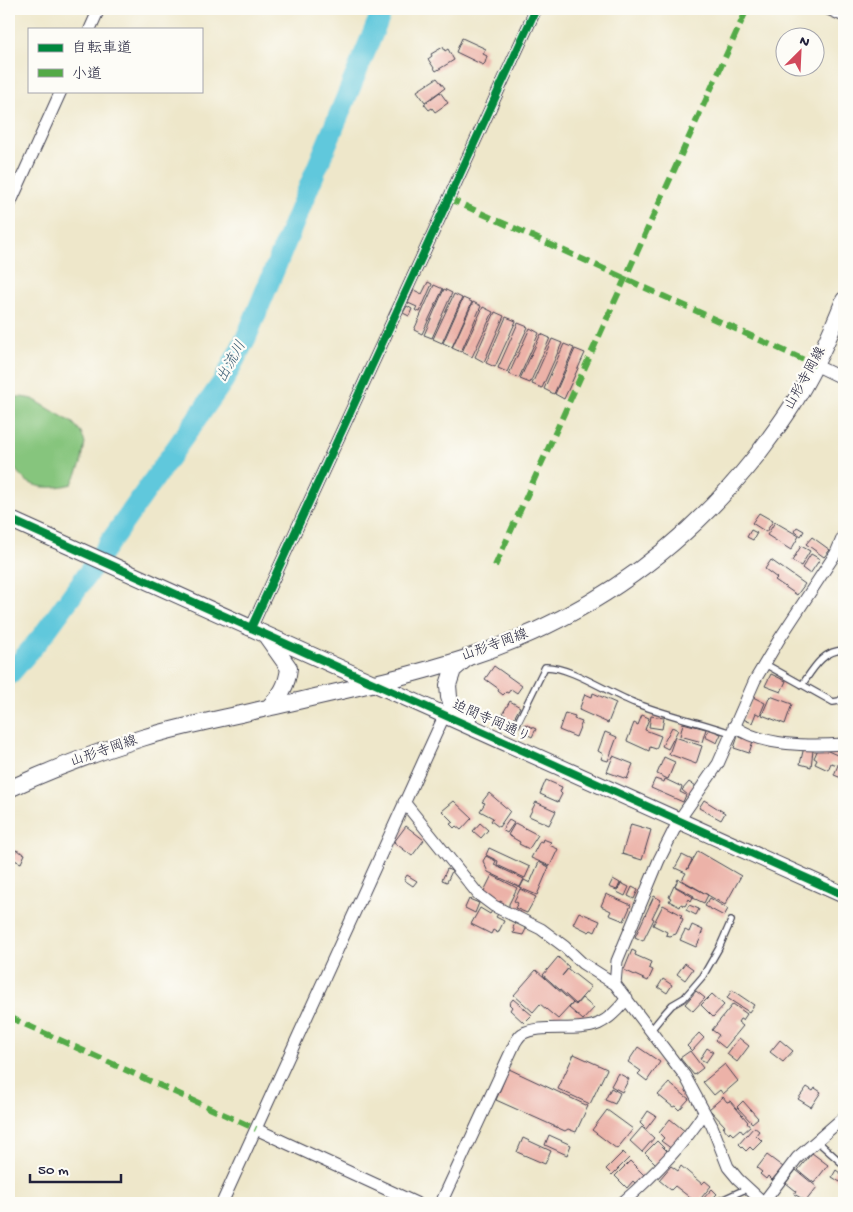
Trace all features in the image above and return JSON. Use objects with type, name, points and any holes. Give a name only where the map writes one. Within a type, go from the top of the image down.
[{"type":"main road","name":"山形寺岡線","points":[[9,789],[39,775],[142,738],[374,683],[467,658],[518,639],[568,616],[655,559],[693,526],[734,484],[797,398],[815,365],[844,300]]},
{"type":"main road","name":"迫間寺岡通り","points":[[9,519],[844,895]]},
{"type":"main road","points":[[257,631],[278,651],[289,668],[288,681],[279,696],[268,708]]},
{"type":"main road","points":[[467,658],[453,670],[448,685],[448,697],[454,709],[480,730]]},
{"type":"street","points":[[90,28],[99,9]]},
{"type":"street","points":[[257,631],[536,9]]},
{"type":"street","points":[[828,9],[844,16]]},
{"type":"street","points":[[9,206],[12,190],[61,92]]},
{"type":"street","points":[[815,365],[844,379]]},
{"type":"street","points":[[615,984],[617,961],[659,860],[679,820],[718,764],[755,680],[780,638],[836,553],[844,534]]},
{"type":"street","points":[[222,1203],[445,714]]},
{"type":"street","points":[[733,729],[754,737],[782,742],[816,746],[844,744]]},
{"type":"street","points":[[404,802],[478,894],[494,906],[541,929],[582,963],[615,984],[685,1076],[712,1126],[728,1167],[764,1203],[797,1158],[844,1118]]},
{"type":"street","points":[[441,1203],[520,1035],[540,1030],[584,1028],[598,1024],[612,1016],[627,998]]},
{"type":"street","points":[[622,1203],[658,1170],[690,1135],[704,1113]]},
{"type":"street","points":[[256,1129],[416,1203]]},
{"type":"lane","points":[[802,685],[814,666],[824,656],[838,650],[844,650]]},
{"type":"lane","points":[[765,664],[833,702],[839,702],[844,697]]},
{"type":"lane","points":[[517,724],[545,667],[552,667],[632,703],[733,729]]},
{"type":"lane","points":[[651,1030],[664,1014],[684,998],[704,976],[731,921]]},
{"type":"lane","points":[[817,1141],[844,1164]]},
{"type":"lane","points":[[715,1203],[748,1188]]},
{"type":"green space","points":[[9,397],[33,399],[73,423],[81,432],[85,443],[81,464],[72,484],[42,487],[30,483],[23,478],[9,461]]},
{"type":"building","points":[[462,38],[486,49],[483,54],[487,56],[483,65],[456,52]]},
{"type":"building","points":[[443,47],[445,51],[448,49],[454,60],[436,71],[428,59],[432,56],[431,54]]},
{"type":"building","points":[[437,78],[445,88],[425,102],[417,91]]},
{"type":"building","points":[[440,92],[448,103],[435,112],[432,108],[429,110],[424,104]]},
{"type":"building","points":[[428,282],[432,284],[420,312],[415,310],[417,307],[408,303],[414,290],[422,294]]},
{"type":"building","points":[[434,285],[443,289],[422,334],[414,330]]},
{"type":"building","points":[[444,289],[452,293],[432,338],[424,335]]},
{"type":"building","points":[[454,294],[462,298],[442,343],[433,339]]},
{"type":"building","points":[[463,298],[472,302],[452,347],[443,343]]},
{"type":"building","points":[[473,302],[481,306],[461,352],[452,348]]},
{"type":"building","points":[[407,306],[412,309],[409,316],[403,313]]},
{"type":"building","points":[[483,307],[493,312],[472,357],[462,352]]},
{"type":"building","points":[[495,312],[504,316],[484,362],[475,357]]},
{"type":"building","points":[[506,317],[516,321],[495,367],[486,363]]},
{"type":"building","points":[[518,323],[528,327],[507,372],[498,368]]},
{"type":"building","points":[[530,328],[539,333],[519,378],[509,374]]},
{"type":"building","points":[[541,334],[550,338],[530,383],[520,379]]},
{"type":"building","points":[[552,339],[562,343],[542,388],[532,384]]},
{"type":"building","points":[[564,344],[574,348],[554,394],[544,389]]},
{"type":"building","points":[[575,349],[585,353],[564,399],[555,394]]},
{"type":"building","points":[[759,513],[773,521],[766,532],[752,523]]},
{"type":"building","points":[[775,522],[799,536],[791,550],[767,535]]},
{"type":"building","points":[[797,527],[804,531],[801,536],[794,531]]},
{"type":"building","points":[[751,530],[757,533],[753,540],[747,537]]},
{"type":"building","points":[[812,537],[830,550],[824,557],[806,544]]},
{"type":"building","points":[[801,546],[810,551],[801,566],[792,561]]},
{"type":"building","points":[[811,554],[820,559],[810,574],[802,568]]},
{"type":"building","points":[[771,560],[805,584],[797,595],[775,580],[777,578],[765,569]]},
{"type":"building","points":[[494,666],[522,686],[517,693],[511,689],[503,695],[498,691],[499,689],[485,679]]},
{"type":"building","points":[[771,674],[786,681],[781,692],[765,686]]},
{"type":"building","points":[[593,693],[616,703],[608,723],[579,710],[585,694],[592,697]]},
{"type":"building","points":[[770,696],[792,704],[785,724],[762,715]]},
{"type":"building","points":[[753,697],[765,703],[760,715],[756,713],[752,723],[743,719]]},
{"type":"building","points":[[510,701],[520,707],[512,722],[503,713]]},
{"type":"building","points":[[565,713],[575,716],[574,719],[582,722],[576,737],[559,730]]},
{"type":"building","points":[[642,715],[649,718],[645,730],[661,736],[656,749],[650,747],[649,751],[627,741],[634,723],[638,725]]},
{"type":"building","points":[[651,716],[664,718],[662,729],[649,727]]},
{"type":"building","points":[[683,723],[706,729],[702,742],[680,736]]},
{"type":"building","points":[[525,724],[536,729],[532,737],[521,731]]},
{"type":"building","points":[[672,727],[678,730],[668,749],[662,746]]},
{"type":"building","points":[[709,729],[721,734],[717,743],[705,737]]},
{"type":"building","points":[[605,732],[617,737],[608,761],[601,759],[603,754],[598,751]]},
{"type":"building","points":[[738,736],[753,741],[749,753],[734,748]]},
{"type":"building","points":[[675,737],[702,746],[696,764],[669,754]]},
{"type":"building","points":[[804,747],[813,750],[811,767],[800,764]]},
{"type":"building","points":[[821,748],[844,758],[844,779],[834,775],[838,765],[831,763],[828,770],[815,764],[817,760],[814,758],[818,749]]},
{"type":"building","points":[[613,756],[633,764],[627,779],[607,772]]},
{"type":"building","points":[[664,757],[675,762],[668,779],[657,774]]},
{"type":"building","points":[[655,779],[664,782],[665,779],[682,787],[680,792],[686,795],[683,802],[651,788]]},
{"type":"building","points":[[546,780],[562,787],[560,792],[562,794],[558,802],[540,794]]},
{"type":"building","points":[[689,782],[696,787],[689,796],[682,790]]},
{"type":"building","points":[[489,793],[510,811],[499,827],[491,821],[493,818],[480,811],[485,803],[482,802]]},
{"type":"building","points":[[704,800],[725,813],[721,820],[699,808]]},
{"type":"building","points":[[454,801],[472,818],[461,830],[456,826],[454,828],[450,824],[453,822],[442,811]]},
{"type":"building","points":[[536,802],[556,811],[549,825],[529,816]]},
{"type":"building","points":[[509,820],[514,823],[507,833],[502,830]]},
{"type":"building","points":[[480,823],[488,830],[481,838],[473,831]]},
{"type":"building","points":[[515,823],[538,835],[529,849],[508,835]]},
{"type":"building","points":[[631,824],[651,830],[642,860],[622,854]]},
{"type":"building","points":[[406,826],[424,840],[412,856],[394,842]]},
{"type":"building","points":[[9,831],[14,833],[9,846]]},
{"type":"building","points":[[543,839],[551,842],[549,845],[558,849],[550,866],[531,858]]},
{"type":"building","points":[[489,848],[530,867],[525,878],[497,865],[498,861],[486,855]]},
{"type":"building","points":[[16,850],[25,854],[21,863],[12,859]]},
{"type":"building","points":[[698,851],[741,876],[725,905],[682,880],[686,873],[675,868],[682,855],[692,860],[687,870]]},
{"type":"building","points":[[486,856],[496,861],[494,865],[524,879],[520,887],[488,872],[483,861]]},
{"type":"building","points":[[539,862],[549,867],[537,895],[520,888],[524,880],[530,883]]},
{"type":"building","points":[[447,869],[452,871],[447,882],[442,880]]},
{"type":"building","points":[[407,875],[417,881],[413,886],[404,880]]},
{"type":"building","points":[[492,875],[517,888],[509,908],[503,905],[504,903],[500,901],[499,903],[483,893]]},
{"type":"building","points":[[613,879],[620,883],[617,890],[609,887]]},
{"type":"building","points":[[678,879],[708,895],[704,903],[675,886]]},
{"type":"building","points":[[621,883],[629,887],[625,896],[617,892]]},
{"type":"building","points":[[674,886],[693,897],[691,901],[689,899],[685,906],[681,904],[680,907],[669,901]]},
{"type":"building","points":[[632,887],[638,890],[634,899],[628,896]]},
{"type":"building","points":[[520,889],[536,897],[527,913],[515,908],[518,903],[514,901]]},
{"type":"building","points":[[606,894],[631,905],[624,921],[609,915],[611,911],[601,906]]},
{"type":"building","points":[[654,896],[661,900],[643,941],[635,937]]},
{"type":"building","points":[[710,898],[728,909],[724,916],[705,906]]},
{"type":"building","points":[[469,899],[479,903],[475,913],[465,908]]},
{"type":"building","points":[[663,905],[682,915],[680,917],[683,919],[676,934],[670,936],[666,935],[667,932],[653,925]]},
{"type":"building","points":[[689,905],[699,909],[696,915],[686,910]]},
{"type":"building","points":[[480,908],[490,914],[492,911],[498,914],[496,917],[504,921],[498,933],[493,930],[491,934],[471,924]]},
{"type":"building","points":[[579,912],[600,921],[595,932],[591,930],[589,932],[573,924]]},
{"type":"building","points":[[515,922],[528,929],[526,929],[523,935],[513,933]]},
{"type":"building","points":[[692,925],[703,930],[696,947],[680,940],[685,930],[689,932]]},
{"type":"building","points":[[632,950],[636,952],[635,955],[651,962],[649,968],[653,970],[648,981],[624,970]]},
{"type":"building","points":[[558,957],[569,967],[562,976],[568,969],[591,987],[576,1004],[543,975]]},
{"type":"building","points":[[685,963],[693,969],[685,980],[677,974]]},
{"type":"building","points":[[536,970],[573,1003],[558,1019],[540,1004],[533,1012],[514,995]]},
{"type":"building","points":[[663,979],[672,985],[667,993],[658,987]]},
{"type":"building","points":[[732,990],[754,1005],[749,1012],[727,998]]},
{"type":"building","points":[[696,991],[705,998],[693,1011],[685,1004]]},
{"type":"building","points":[[712,994],[724,1005],[713,1017],[701,1005]]},
{"type":"building","points":[[582,998],[594,1008],[583,1020],[569,1008],[573,1003],[576,1005]]},
{"type":"building","points":[[513,999],[532,1015],[524,1023],[510,1010],[512,1007],[509,1004]]},
{"type":"building","points":[[733,1004],[747,1014],[743,1020],[740,1019],[738,1022],[743,1026],[725,1048],[715,1040],[719,1035],[712,1030]]},
{"type":"building","points":[[699,1033],[704,1038],[692,1051],[687,1046]]},
{"type":"building","points":[[739,1038],[749,1046],[737,1062],[727,1054]]},
{"type":"building","points":[[780,1040],[793,1051],[783,1062],[770,1052]]},
{"type":"building","points":[[638,1047],[660,1062],[647,1081],[638,1074],[641,1071],[628,1062]]},
{"type":"building","points":[[707,1048],[713,1052],[706,1062],[700,1059]]},
{"type":"building","points":[[690,1051],[703,1068],[694,1075],[680,1058]]},
{"type":"building","points":[[574,1054],[607,1069],[590,1104],[558,1089]]},
{"type":"building","points":[[725,1064],[738,1081],[723,1094],[720,1090],[714,1095],[703,1082]]},
{"type":"building","points":[[509,1069],[588,1106],[576,1132],[568,1129],[565,1131],[496,1100]]},
{"type":"building","points":[[618,1073],[629,1079],[622,1092],[611,1086]]},
{"type":"building","points":[[669,1083],[689,1099],[679,1110],[658,1095]]},
{"type":"building","points":[[807,1087],[813,1091],[815,1088],[821,1092],[811,1107],[798,1099]]},
{"type":"building","points":[[611,1088],[620,1093],[615,1104],[605,1100]]},
{"type":"building","points":[[723,1097],[727,1102],[730,1101],[748,1122],[750,1127],[743,1133],[740,1129],[733,1135],[730,1132],[729,1134],[723,1127],[725,1126],[709,1109]]},
{"type":"building","points":[[743,1101],[758,1118],[752,1123],[737,1107]]},
{"type":"building","points":[[607,1110],[633,1129],[617,1149],[592,1130]]},
{"type":"building","points":[[648,1111],[656,1116],[646,1129],[640,1123]]},
{"type":"building","points":[[670,1119],[686,1132],[672,1149],[661,1141],[664,1138],[659,1133]]},
{"type":"building","points":[[642,1127],[654,1138],[642,1152],[630,1141]]},
{"type":"building","points":[[754,1127],[759,1131],[756,1135],[762,1141],[753,1150],[750,1147],[746,1151],[739,1144]]},
{"type":"building","points":[[549,1135],[571,1145],[567,1155],[545,1145]]},
{"type":"building","points":[[523,1138],[551,1151],[545,1164],[517,1152]]},
{"type":"building","points":[[657,1141],[669,1153],[657,1165],[645,1153]]},
{"type":"building","points":[[623,1152],[629,1158],[612,1175],[606,1169]]},
{"type":"building","points":[[812,1153],[828,1165],[814,1183],[798,1170]]},
{"type":"building","points":[[767,1155],[783,1167],[772,1180],[768,1176],[766,1179],[757,1168]]},
{"type":"building","points":[[630,1161],[645,1176],[637,1185],[633,1181],[627,1188],[615,1176]]},
{"type":"building","points":[[671,1166],[678,1171],[681,1166],[702,1184],[705,1181],[711,1186],[697,1203],[675,1186],[671,1190],[659,1180]]},
{"type":"building","points":[[796,1170],[817,1187],[806,1201],[794,1194],[796,1191],[786,1183]]},
{"type":"building","points":[[836,1170],[844,1176],[840,1182],[832,1177]]},
{"type":"building","points":[[712,1189],[717,1194],[708,1203],[703,1203],[701,1201]]},
{"type":"waterway","name":"出流川","points":[[9,675],[43,635],[224,380],[246,338],[383,9]]},
{"type":"marked path","points":[[495,566],[747,9]]},
{"type":"marked path","points":[[448,198],[815,365]]},
{"type":"marked path","points":[[9,1017],[256,1129]]},
{"type":"cycle path","points":[[251,628],[536,9]]},
{"type":"cycle path","points":[[9,519],[844,895]]}]
